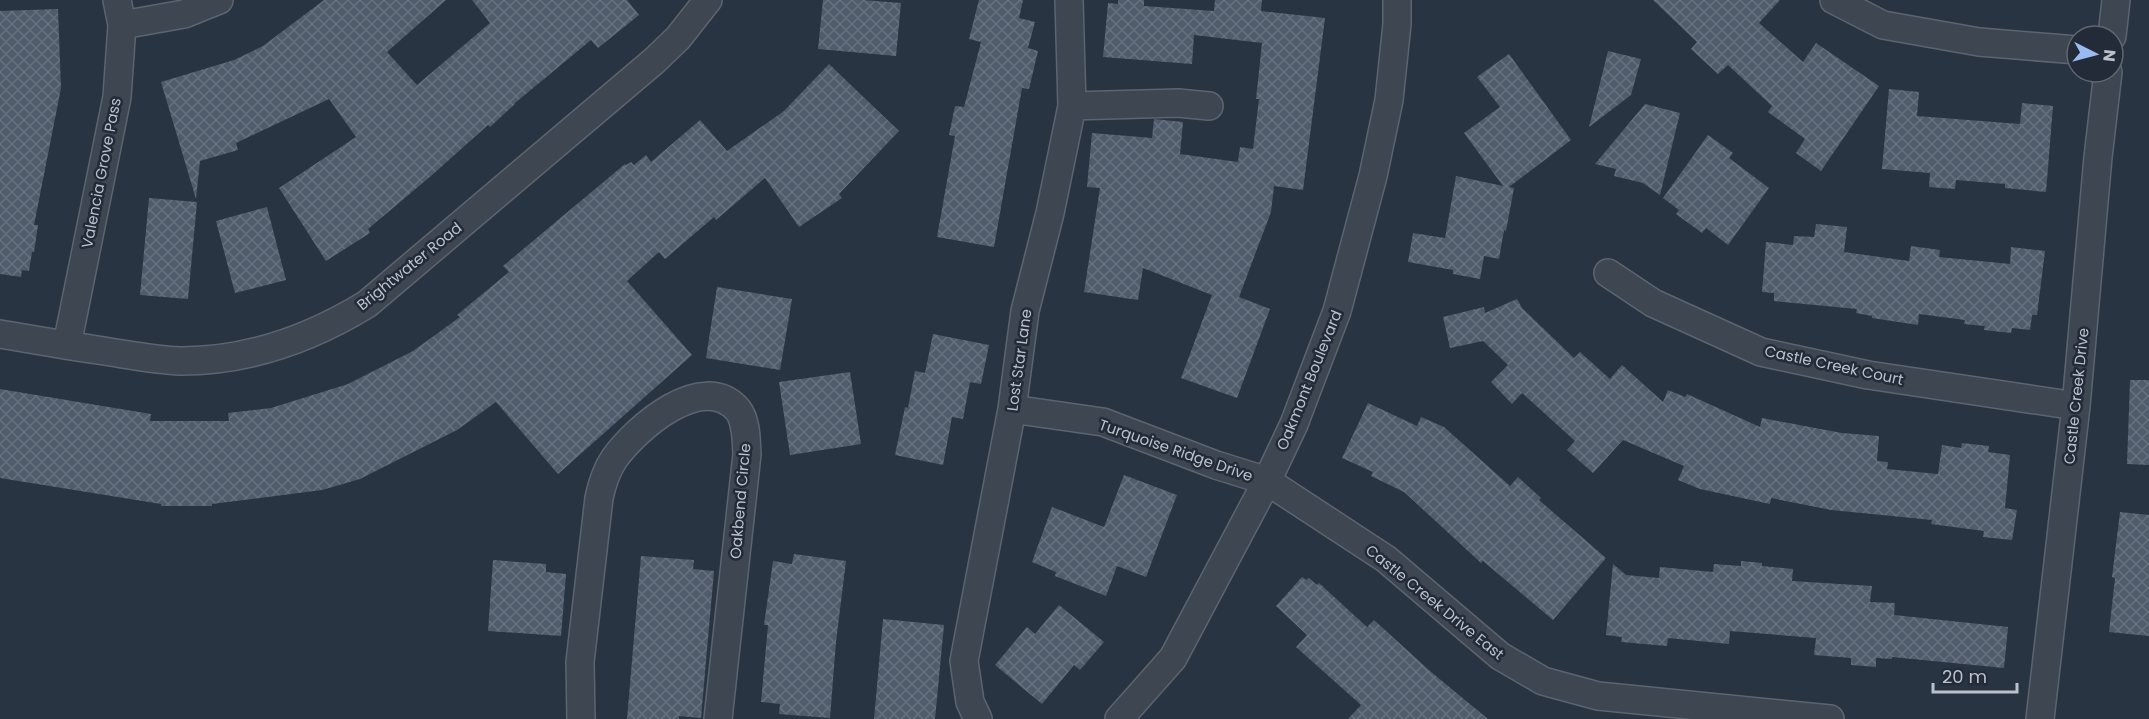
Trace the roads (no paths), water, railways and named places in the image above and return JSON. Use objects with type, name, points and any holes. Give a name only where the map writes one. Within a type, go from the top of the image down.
[{"type":"street","points":[[120,13],[184,14],[219,0]]},
{"type":"street","name":"Brightwater Road","points":[[0,334],[148,358],[181,361],[214,359],[278,347],[339,321],[367,304],[654,61],[678,38],[708,0]]},
{"type":"street","name":"Lost Star Lane","points":[[978,719],[970,702],[964,661],[1012,409],[1024,310],[1050,213],[1072,106],[1069,0]]},
{"type":"street","name":"Oakmont Boulevard","points":[[1119,719],[1173,658],[1267,481],[1294,424],[1338,311],[1373,176],[1389,100],[1397,24],[1397,0]]},
{"type":"street","points":[[1834,0],[1883,25],[1979,42],[2065,49]]},
{"type":"street","points":[[2113,24],[2116,0]]},
{"type":"street","name":"Valencia Grove Pass","points":[[67,345],[117,97],[120,13]]},
{"type":"street","name":"Castle Creek Drive","points":[[2040,719],[2076,406],[2107,84]]},
{"type":"street","points":[[1072,106],[1178,103],[1209,106]]},
{"type":"street","name":"Castle Creek Court","points":[[1608,273],[1653,303],[1761,352],[1868,375],[2076,406]]},
{"type":"street","name":"Oakbend Circle","points":[[581,719],[580,662],[599,498],[604,477],[612,461],[626,444],[671,406],[687,399],[708,396],[725,400],[739,411],[745,427],[747,454],[718,719]]},
{"type":"street","name":"Turquoise Ridge Drive","points":[[1012,409],[1103,422],[1216,465],[1267,481]]},
{"type":"street","name":"Castle Creek Drive East","points":[[1267,481],[1386,559],[1500,656],[1543,681],[1598,696],[1830,719]]}]
